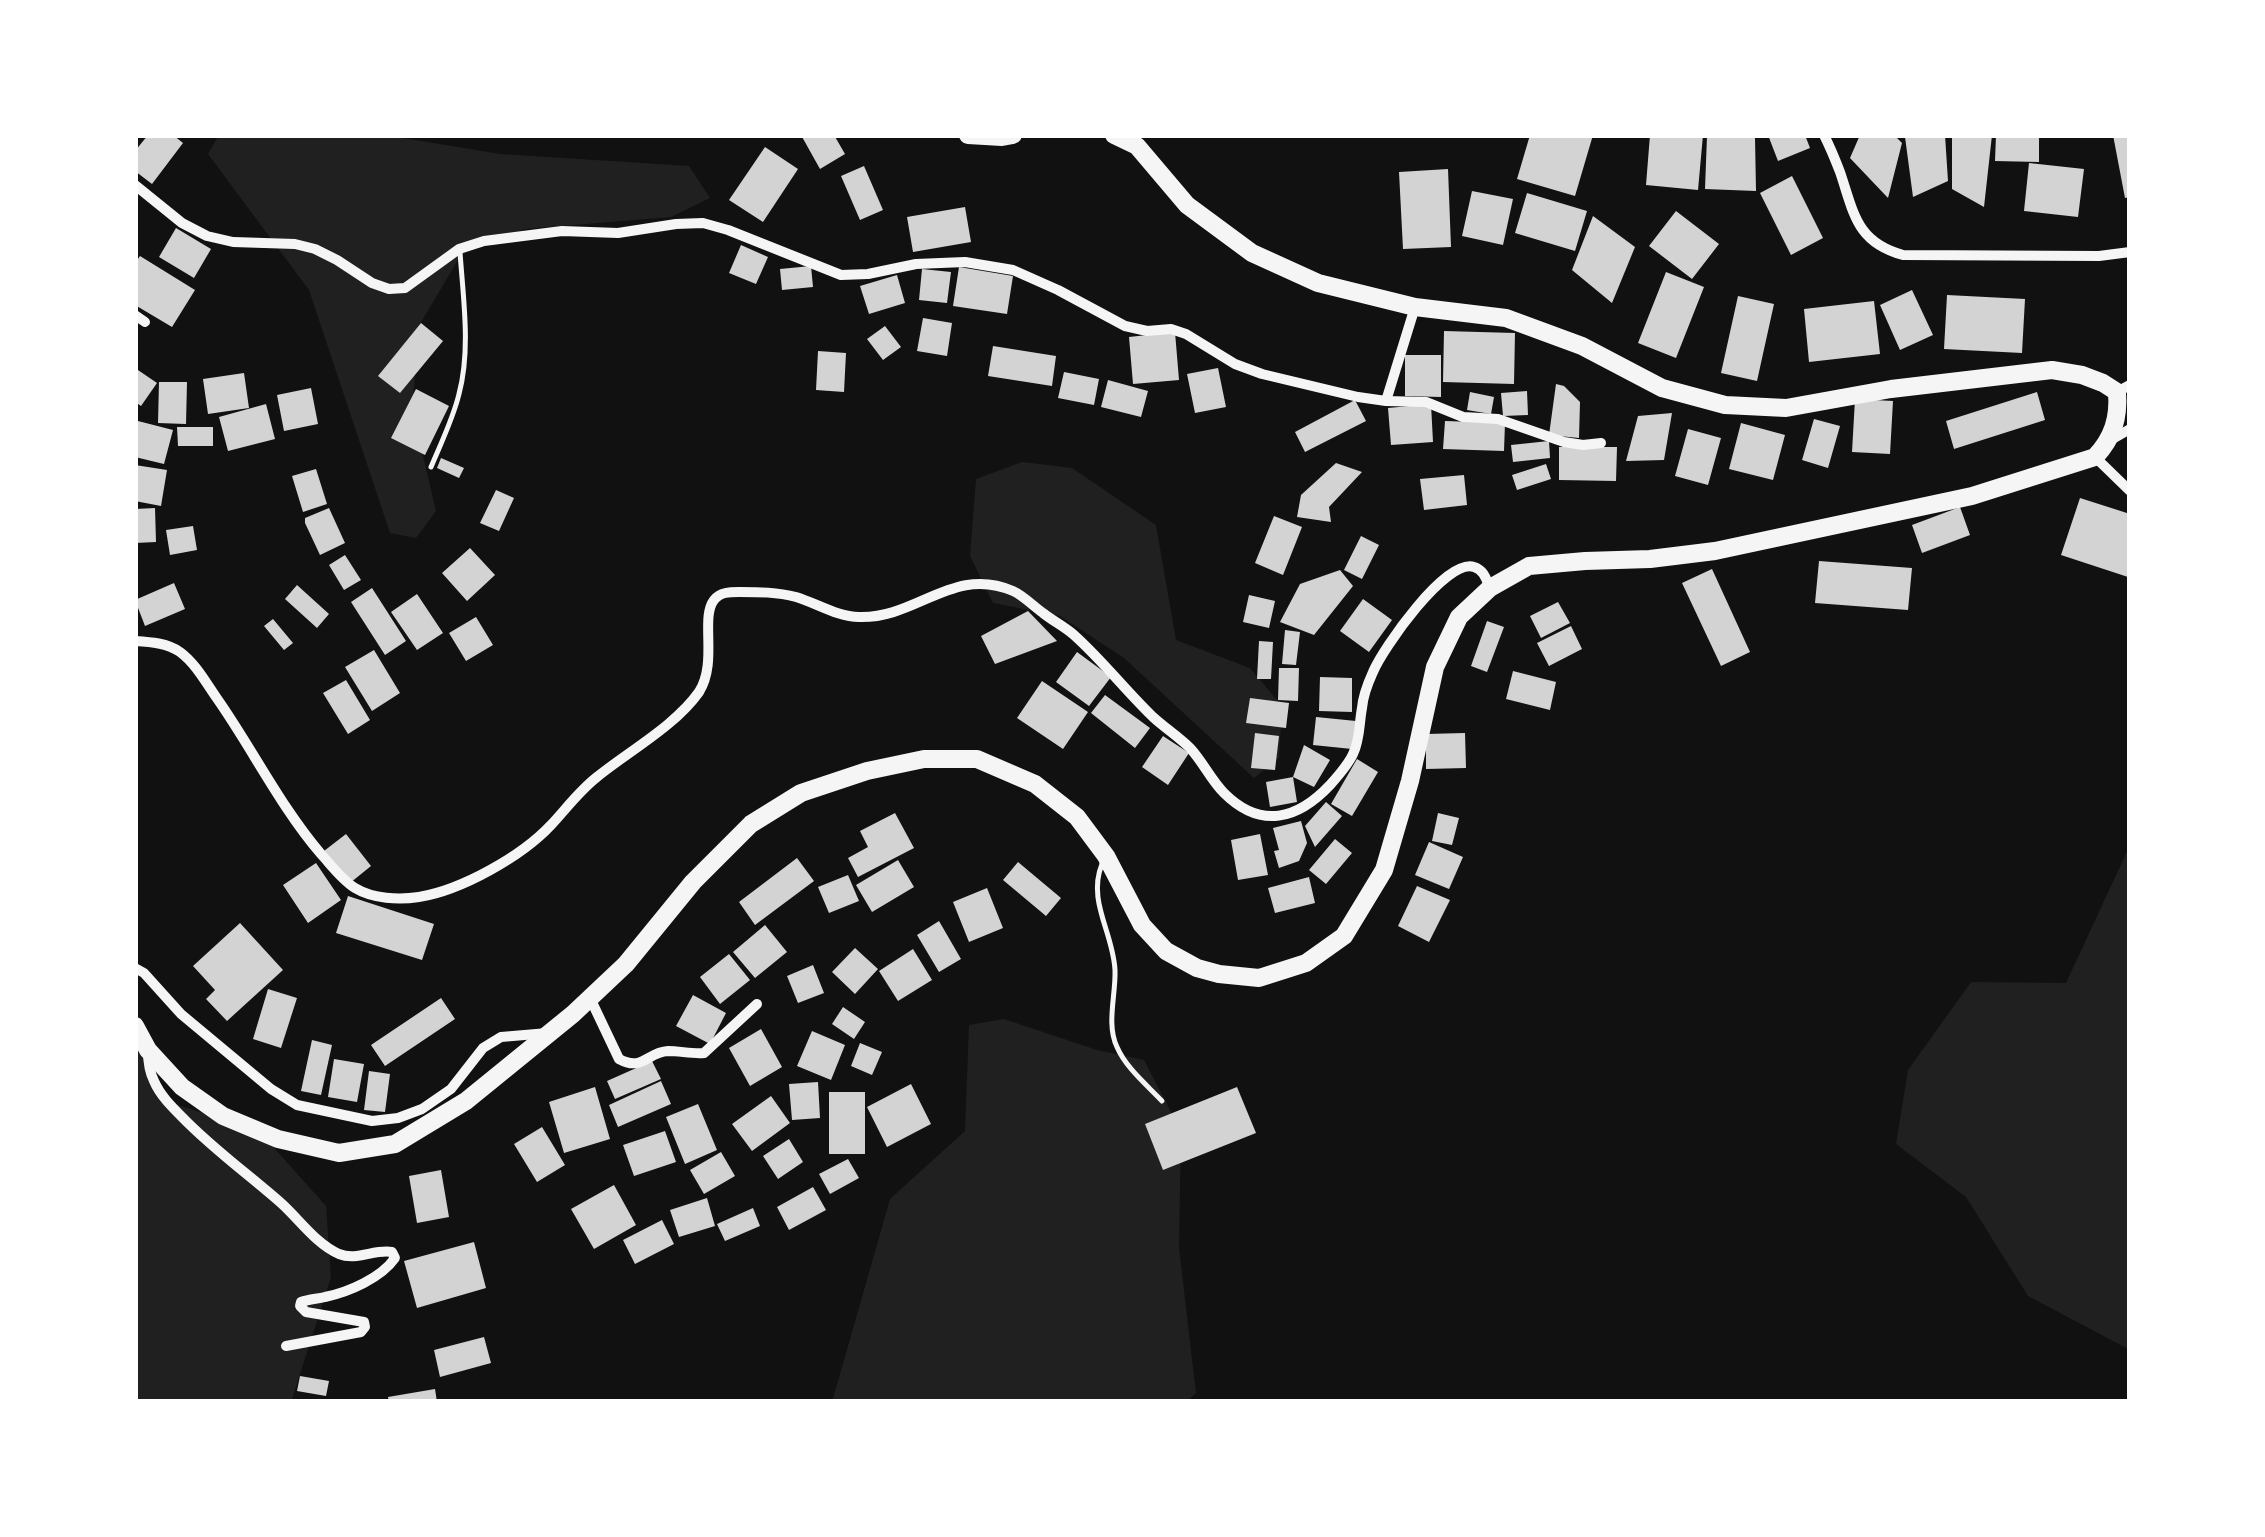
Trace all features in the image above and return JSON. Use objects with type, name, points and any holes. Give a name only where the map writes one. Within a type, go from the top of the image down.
[{"type":"highway","points":[[968,135],[1013,135]]},
{"type":"highway","points":[[135,1026],[148,1050],[182,1087],[223,1116],[278,1139],[339,1153],[395,1144],[466,1101],[590,998],[626,964],[693,882],[751,824],[801,793],[866,771],[924,759],[978,759],[1035,784],[1077,818],[1106,856],[1142,925],[1166,951],[1197,968],[1260,978],[1306,963],[1344,936],[1384,870],[1410,782],[1435,667],[1458,617],[1490,588],[1529,566],[1650,559],[1730,548],[1972,496],[2095,457],[2109,442],[2123,388],[2082,375],[2052,370],[1892,389],[1786,408],[1725,405],[1662,388],[1582,346],[1506,318],[1415,307],[1318,283],[1252,253],[1187,206],[1137,146],[1114,135]]},
{"type":"street","points":[[1824,135],[1856,222],[1872,241],[1888,250],[1904,255],[2099,256],[2130,252]]},
{"type":"street","points":[[135,185],[182,223],[207,236],[315,249],[389,289],[405,288],[459,249],[484,242],[528,234],[618,232],[676,224],[703,224],[728,230],[841,275],[916,264],[965,262],[1013,270],[1125,326],[1186,334],[1236,364],[1262,374],[1358,397],[1426,402],[1463,417],[1498,420],[1564,442],[1601,443]]},
{"type":"street","points":[[1386,401],[1415,307]]},
{"type":"street","points":[[2109,442],[2130,429]]},
{"type":"street","points":[[2095,457],[2130,491]]},
{"type":"street","points":[[135,641],[157,642],[177,649],[192,664],[307,838],[336,872],[356,888],[383,898],[417,898],[481,874],[519,852],[548,829],[596,778],[687,705],[706,678],[711,604],[725,592],[774,592],[854,618],[884,616],[965,583],[993,584],[1018,592],[1073,634],[1154,718],[1189,748],[1224,792],[1245,809],[1266,816],[1289,815],[1312,804],[1336,780],[1352,756],[1362,702],[1374,669],[1395,634],[1445,577],[1461,566],[1473,566],[1483,572],[1490,588]]},
{"type":"street","points":[[135,968],[144,972],[181,1014],[271,1090],[297,1105],[372,1121],[398,1118],[422,1109],[451,1089],[483,1048],[500,1037],[549,1033]]},
{"type":"street","points":[[590,998],[620,1060],[628,1064],[637,1064],[662,1051],[704,1053],[757,1004]]},
{"type":"street","points":[[148,1050],[155,1085],[169,1104],[323,1244],[338,1254],[353,1256],[392,1252],[392,1262],[368,1280],[346,1291],[301,1302],[306,1312],[364,1322],[362,1332],[286,1346]]},
{"type":"lane","points":[[431,467],[460,390],[464,332],[459,249]]},
{"type":"lane","points":[[1106,856],[1096,884],[1115,971],[1112,1026],[1116,1047],[1162,1101]]},
{"type":"shaded area","points":[[219,135],[385,135],[500,154],[689,166],[710,198],[671,217],[525,229],[461,255],[420,324],[412,409],[436,511],[416,538],[390,533],[309,290],[208,154]]},
{"type":"shaded area","points":[[1022,462],[1072,468],[1156,525],[1176,640],[1250,668],[1282,706],[1279,758],[1254,778],[1124,658],[1060,616],[993,603],[970,556],[976,479]]},
{"type":"shaded area","points":[[2130,845],[2130,1350],[2028,1296],[1966,1197],[1896,1144],[1908,1070],[1971,982],[2066,983]]},
{"type":"shaded area","points":[[1004,1019],[1097,1050],[1144,1060],[1181,1131],[1179,1248],[1196,1393],[1186,1402],[832,1402],[890,1199],[965,1131],[969,1025]]},
{"type":"shaded area","points":[[135,1034],[163,1100],[259,1131],[326,1206],[331,1277],[291,1402],[135,1402]]},
{"type":"building","points":[[148,135],[173,135],[183,143],[152,184],[135,171],[135,151]]},
{"type":"building","points":[[801,135],[834,135],[845,154],[820,169]]},
{"type":"building","points":[[1530,135],[1593,135],[1575,196],[1517,179]]},
{"type":"building","points":[[1650,135],[1703,135],[1698,190],[1646,185]]},
{"type":"building","points":[[1768,135],[1805,135],[1810,148],[1778,161]]},
{"type":"building","points":[[1860,135],[1894,135],[1902,143],[1888,198],[1850,158]]},
{"type":"building","points":[[1945,135],[1948,181],[1913,197],[1905,137]]},
{"type":"building","points":[[1992,135],[1984,207],[1952,189],[1952,137]]},
{"type":"building","points":[[1996,135],[2039,135],[2039,162],[1995,161]]},
{"type":"building","points":[[2113,135],[2130,135],[2130,197],[2125,198]]},
{"type":"building","points":[[1707,136],[1755,138],[1756,191],[1705,189]]},
{"type":"building","points":[[765,147],[798,169],[763,222],[729,200]]},
{"type":"building","points":[[2029,163],[2084,169],[2078,217],[2024,211]]},
{"type":"building","points":[[864,166],[883,210],[860,220],[841,176]]},
{"type":"building","points":[[1448,169],[1451,247],[1403,249],[1399,172]]},
{"type":"building","points":[[1792,176],[1823,238],[1791,255],[1760,193]]},
{"type":"building","points":[[1472,191],[1513,199],[1503,245],[1462,236]]},
{"type":"building","points":[[1527,193],[1587,211],[1575,251],[1515,233]]},
{"type":"building","points":[[965,207],[971,242],[913,252],[907,217]]},
{"type":"building","points":[[1676,211],[1719,244],[1692,279],[1649,246]]},
{"type":"building","points":[[1593,216],[1635,247],[1612,303],[1572,270]]},
{"type":"building","points":[[176,228],[211,249],[194,278],[159,257]]},
{"type":"building","points":[[741,245],[768,257],[756,284],[729,273]]},
{"type":"building","points":[[140,256],[195,290],[172,327],[135,305],[135,263]]},
{"type":"building","points":[[811,266],[813,287],[782,290],[780,269]]},
{"type":"building","points":[[959,267],[1013,276],[1007,314],[953,306]]},
{"type":"building","points":[[922,269],[951,272],[947,303],[919,300]]},
{"type":"building","points":[[1666,272],[1704,287],[1676,358],[1638,343]]},
{"type":"building","points":[[897,275],[905,303],[869,314],[860,286]]},
{"type":"building","points":[[1912,290],[1933,335],[1900,350],[1880,305]]},
{"type":"building","points":[[1947,295],[2025,299],[2022,353],[1944,349]]},
{"type":"building","points":[[1738,296],[1774,304],[1757,381],[1721,373]]},
{"type":"building","points":[[1874,301],[1880,354],[1809,362],[1804,309]]},
{"type":"building","points":[[923,318],[952,323],[947,356],[917,351]]},
{"type":"building","points":[[421,323],[443,341],[400,393],[378,376]]},
{"type":"building","points":[[885,326],[901,347],[883,360],[867,339]]},
{"type":"building","points":[[1444,331],[1515,333],[1514,384],[1443,382]]},
{"type":"building","points":[[1175,332],[1179,380],[1133,384],[1129,337]]},
{"type":"building","points":[[993,346],[1056,356],[1052,386],[988,376]]},
{"type":"building","points":[[818,351],[846,353],[844,392],[816,390]]},
{"type":"building","points":[[1405,355],[1441,355],[1441,397],[1405,396]]},
{"type":"building","points":[[135,368],[157,383],[141,406],[135,402]]},
{"type":"building","points":[[1218,368],[1226,407],[1195,413],[1187,374]]},
{"type":"building","points":[[1064,372],[1099,379],[1094,405],[1058,398]]},
{"type":"building","points":[[244,373],[249,408],[208,414],[203,379]]},
{"type":"building","points":[[1108,380],[1148,391],[1141,417],[1101,407]]},
{"type":"building","points":[[159,382],[187,382],[186,424],[158,423]]},
{"type":"building","points":[[1556,384],[1564,386],[1580,402],[1579,438],[1549,435]]},
{"type":"building","points":[[311,388],[318,424],[284,431],[277,395]]},
{"type":"building","points":[[416,389],[449,406],[425,455],[391,438]]},
{"type":"building","points":[[1527,391],[1528,415],[1503,416],[1501,393]]},
{"type":"building","points":[[1470,392],[1494,397],[1491,414],[1467,410]]},
{"type":"building","points":[[2037,392],[2045,420],[1954,449],[1946,421]]},
{"type":"building","points":[[1855,399],[1893,401],[1890,454],[1852,452]]},
{"type":"building","points":[[1355,400],[1366,421],[1305,452],[1295,432]]},
{"type":"building","points":[[266,404],[275,439],[228,451],[219,417]]},
{"type":"building","points":[[1431,404],[1433,442],[1391,445],[1388,408]]},
{"type":"building","points":[[1672,413],[1664,460],[1626,461],[1638,416]]},
{"type":"building","points":[[1814,419],[1840,426],[1828,468],[1802,460]]},
{"type":"building","points":[[138,421],[173,430],[164,464],[135,457]]},
{"type":"building","points":[[1445,421],[1505,423],[1504,451],[1443,449]]},
{"type":"building","points":[[1741,423],[1785,435],[1773,480],[1729,469]]},
{"type":"building","points":[[177,427],[213,427],[213,446],[178,446]]},
{"type":"building","points":[[1688,429],[1721,438],[1708,485],[1675,476]]},
{"type":"building","points":[[1549,441],[1550,458],[1513,462],[1511,445]]},
{"type":"building","points":[[1559,447],[1617,447],[1616,481],[1559,480]]},
{"type":"building","points":[[441,458],[464,468],[459,478],[437,468]]},
{"type":"building","points":[[1336,463],[1362,472],[1329,507],[1331,522],[1297,517],[1301,495]]},
{"type":"building","points":[[1546,464],[1551,479],[1517,490],[1512,475]]},
{"type":"building","points":[[135,465],[167,470],[161,506],[135,501]]},
{"type":"building","points":[[316,469],[327,504],[303,512],[292,476]]},
{"type":"building","points":[[1464,475],[1467,505],[1424,510],[1420,479]]},
{"type":"building","points":[[496,490],[514,498],[499,531],[480,523]]},
{"type":"building","points":[[2080,498],[2130,514],[2128,577],[2061,555]]},
{"type":"building","points":[[1960,507],[1970,535],[1922,553],[1912,525]]},
{"type":"building","points":[[155,508],[156,542],[135,543],[135,509]]},
{"type":"building","points":[[329,508],[345,543],[320,555],[305,518]]},
{"type":"building","points":[[1274,516],[1302,527],[1283,575],[1255,563]]},
{"type":"building","points":[[193,526],[197,550],[170,555],[166,530]]},
{"type":"building","points":[[1361,536],[1379,545],[1362,579],[1344,570]]},
{"type":"building","points":[[470,548],[495,575],[467,601],[442,573]]},
{"type":"building","points":[[345,555],[361,580],[344,590],[329,565]]},
{"type":"building","points":[[1819,561],[1912,568],[1908,610],[1815,603]]},
{"type":"building","points":[[1712,569],[1750,652],[1721,666],[1682,583]]},
{"type":"building","points":[[1340,570],[1353,586],[1314,635],[1280,622],[1300,584]]},
{"type":"building","points":[[174,583],[185,609],[145,626],[135,600]]},
{"type":"building","points":[[297,585],[329,614],[317,628],[285,599]]},
{"type":"building","points":[[372,588],[406,641],[385,655],[351,602]]},
{"type":"building","points":[[417,594],[443,633],[417,650],[391,612]]},
{"type":"building","points":[[1249,595],[1275,601],[1269,628],[1243,622]]},
{"type":"building","points":[[1363,599],[1392,620],[1369,652],[1340,631]]},
{"type":"building","points":[[1558,602],[1570,623],[1541,638],[1530,616]]},
{"type":"building","points":[[1028,611],[1057,641],[995,664],[981,636]]},
{"type":"building","points":[[476,617],[493,645],[466,661],[449,633]]},
{"type":"building","points":[[273,619],[293,643],[284,650],[264,626]]},
{"type":"building","points":[[1487,621],[1504,627],[1487,672],[1471,666]]},
{"type":"building","points":[[1571,626],[1582,649],[1549,666],[1537,643]]},
{"type":"building","points":[[1285,630],[1300,632],[1296,665],[1282,664]]},
{"type":"building","points":[[1259,641],[1273,642],[1271,679],[1257,679]]},
{"type":"building","points":[[374,650],[400,693],[372,711],[345,667]]},
{"type":"building","points":[[1077,652],[1111,677],[1089,706],[1056,682]]},
{"type":"building","points":[[1279,668],[1299,668],[1298,701],[1278,700]]},
{"type":"building","points":[[1513,671],[1556,682],[1550,710],[1506,699]]},
{"type":"building","points":[[1320,677],[1352,678],[1352,712],[1319,711]]},
{"type":"building","points":[[346,680],[370,720],[348,734],[323,693]]},
{"type":"building","points":[[1042,681],[1088,712],[1063,749],[1017,718]]},
{"type":"building","points":[[1105,695],[1150,728],[1135,748],[1091,713]]},
{"type":"building","points":[[1250,698],[1289,703],[1286,728],[1246,723]]},
{"type":"building","points":[[1316,717],[1356,721],[1352,749],[1313,745]]},
{"type":"building","points":[[1255,733],[1279,736],[1275,770],[1251,768]]},
{"type":"building","points":[[1465,733],[1466,768],[1426,769],[1426,734]]},
{"type":"building","points":[[1163,736],[1189,753],[1168,785],[1142,767]]},
{"type":"building","points":[[1304,745],[1330,760],[1314,787],[1293,777]]},
{"type":"building","points":[[1357,759],[1378,772],[1352,816],[1331,804]]},
{"type":"building","points":[[1293,777],[1297,802],[1270,807],[1266,782]]},
{"type":"building","points":[[1326,802],[1342,816],[1315,847],[1305,826]]},
{"type":"building","points":[[895,813],[914,848],[858,877],[848,858],[868,847],[860,831]]},
{"type":"building","points":[[1438,813],[1459,818],[1452,845],[1432,841]]},
{"type":"building","points":[[1301,821],[1307,843],[1299,861],[1279,868],[1273,828]]},
{"type":"building","points":[[346,834],[371,866],[350,883],[324,851]]},
{"type":"building","points":[[1260,834],[1268,875],[1238,880],[1231,840]]},
{"type":"building","points":[[1335,839],[1352,853],[1326,884],[1309,870]]},
{"type":"building","points":[[1429,842],[1463,857],[1449,889],[1415,875]]},
{"type":"building","points":[[797,858],[814,881],[755,925],[739,902]]},
{"type":"building","points":[[898,860],[914,887],[872,912],[856,885]]},
{"type":"building","points":[[1018,862],[1061,898],[1046,916],[1003,880]]},
{"type":"building","points":[[316,863],[341,900],[308,923],[283,885]]},
{"type":"building","points":[[848,875],[859,901],[829,913],[818,887]]},
{"type":"building","points":[[1309,877],[1315,903],[1275,913],[1268,888]]},
{"type":"building","points":[[1417,886],[1450,900],[1429,942],[1398,926]]},
{"type":"building","points":[[987,888],[1003,928],[969,942],[953,902]]},
{"type":"building","points":[[348,896],[434,924],[422,960],[336,933]]},
{"type":"building","points":[[939,921],[961,959],[939,972],[917,935]]},
{"type":"building","points":[[240,923],[283,970],[227,1021],[206,999],[215,990],[193,966]]},
{"type":"building","points":[[765,925],[787,952],[755,978],[733,952]]},
{"type":"building","points":[[855,948],[878,969],[855,994],[832,972]]},
{"type":"building","points":[[913,949],[932,980],[898,1001],[879,971]]},
{"type":"building","points":[[729,954],[750,980],[720,1004],[700,977]]},
{"type":"building","points":[[813,965],[824,993],[798,1003],[787,976]]},
{"type":"building","points":[[268,989],[297,998],[281,1048],[253,1039]]},
{"type":"building","points":[[693,995],[726,1013],[710,1044],[676,1026]]},
{"type":"building","points":[[441,998],[455,1019],[385,1066],[371,1045]]},
{"type":"building","points":[[843,1007],[865,1022],[854,1039],[832,1024]]},
{"type":"building","points":[[761,1029],[782,1067],[750,1086],[729,1048]]},
{"type":"building","points":[[812,1031],[845,1045],[831,1080],[797,1066]]},
{"type":"building","points":[[312,1040],[332,1045],[321,1095],[301,1091]]},
{"type":"building","points":[[860,1043],[882,1052],[872,1075],[851,1066]]},
{"type":"building","points":[[334,1059],[364,1064],[357,1102],[328,1097]]},
{"type":"building","points":[[652,1061],[661,1079],[615,1099],[607,1081]]},
{"type":"building","points":[[369,1071],[390,1074],[385,1112],[364,1110]]},
{"type":"building","points":[[661,1081],[671,1104],[618,1127],[609,1105]]},
{"type":"building","points":[[818,1082],[820,1118],[792,1120],[789,1084]]},
{"type":"building","points":[[911,1084],[931,1124],[887,1147],[867,1107]]},
{"type":"building","points":[[595,1087],[610,1139],[564,1153],[549,1102]]},
{"type":"building","points":[[1237,1087],[1256,1133],[1163,1170],[1145,1124]]},
{"type":"building","points":[[829,1092],[865,1092],[865,1154],[829,1154]]},
{"type":"building","points":[[771,1096],[790,1123],[752,1151],[732,1124]]},
{"type":"building","points":[[698,1104],[717,1150],[685,1164],[666,1117]]},
{"type":"building","points":[[542,1127],[565,1165],[537,1182],[514,1144]]},
{"type":"building","points":[[665,1131],[676,1162],[634,1176],[623,1145]]},
{"type":"building","points":[[789,1139],[803,1162],[778,1179],[763,1156]]},
{"type":"building","points":[[721,1152],[735,1176],[704,1194],[690,1170]]},
{"type":"building","points":[[848,1159],[859,1178],[830,1194],[819,1174]]},
{"type":"building","points":[[441,1170],[449,1217],[417,1223],[409,1176]]},
{"type":"building","points":[[614,1185],[636,1225],[594,1249],[571,1209]]},
{"type":"building","points":[[813,1187],[826,1210],[789,1230],[777,1207]]},
{"type":"building","points":[[707,1198],[715,1226],[679,1237],[670,1210]]},
{"type":"building","points":[[753,1208],[760,1226],[725,1241],[717,1224]]},
{"type":"building","points":[[662,1220],[674,1244],[635,1264],[623,1240]]},
{"type":"building","points":[[474,1242],[486,1288],[417,1308],[404,1261]]},
{"type":"building","points":[[484,1337],[491,1363],[440,1377],[434,1350]]},
{"type":"building","points":[[300,1376],[329,1381],[326,1396],[297,1391]]},
{"type":"building","points":[[435,1389],[437,1402],[389,1402],[388,1397]]}]
